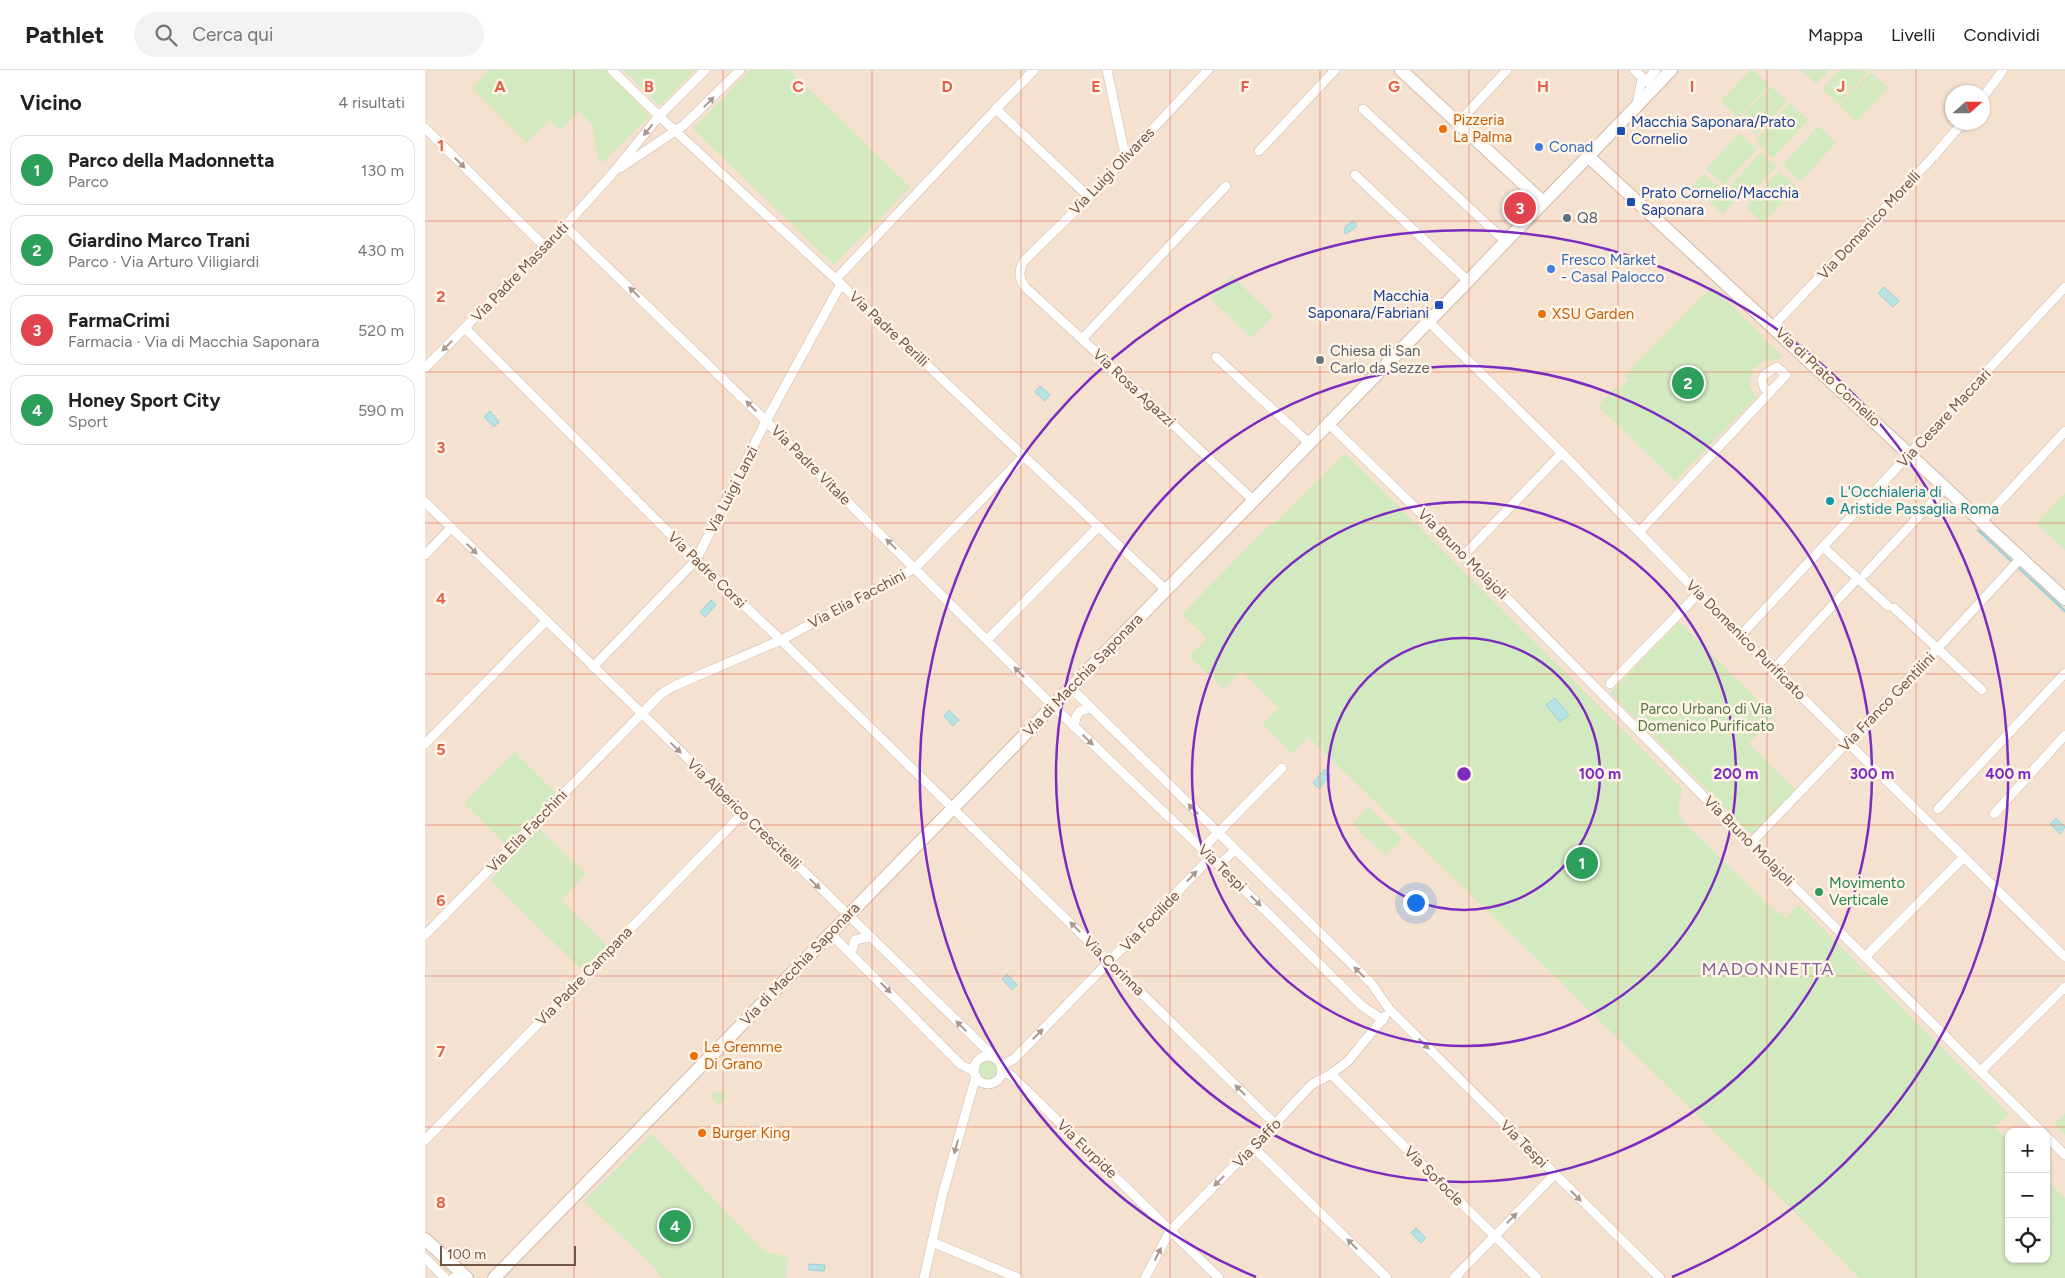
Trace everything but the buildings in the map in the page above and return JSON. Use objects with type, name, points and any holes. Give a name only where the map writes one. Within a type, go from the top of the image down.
[{"type":"street","name":"Via Padre Perilli","points":[[612,70],[675,132],[839,281],[1165,590]]},
{"type":"street","name":"Via Padre Massaruti","points":[[425,368],[565,226],[612,174],[659,116],[705,70]]},
{"type":"street","name":"Via Padre Massaruti","points":[[612,174],[675,132],[698,113],[741,70]]},
{"type":"street","name":"Via Luigi Lanzi","points":[[593,667],[696,560],[839,281],[1033,70]]},
{"type":"street","points":[[1107,70],[1124,150]]},
{"type":"street","name":"Via Luigi Olivares","points":[[1020,273],[1025,261],[1089,197],[1208,70]]},
{"type":"street","points":[[1259,151],[1335,70]]},
{"type":"street","points":[[1401,70],[1543,202]]},
{"type":"street","points":[[1457,124],[1507,70]]},
{"type":"street","points":[[1634,70],[1647,82],[1656,70]]},
{"type":"street","name":"Via di Macchia Saponara","points":[[494,1278],[1589,157],[1636,107],[1647,82],[1671,70]]},
{"type":"street","points":[[1990,88],[2003,70]]},
{"type":"street","points":[[996,109],[1089,197]]},
{"type":"street","points":[[1363,109],[1505,242]]},
{"type":"street","points":[[425,128],[545,247]]},
{"type":"street","name":"Via Domenico Morelli","points":[[1773,326],[1933,157],[1956,130]]},
{"type":"street","name":"Via di Prato Cornelio","points":[[1589,157],[2065,599]]},
{"type":"street","points":[[1355,174],[1468,281]]},
{"type":"street","points":[[1082,339],[1226,186]]},
{"type":"street","name":"Via Padre Vitale","points":[[565,226],[766,421],[1053,706]]},
{"type":"street","name":"Via Rosa Agazzi","points":[[1020,273],[1021,281],[1026,288],[1253,500]]},
{"type":"street","name":"Via Cesare Maccari","points":[[1740,636],[2065,287]]},
{"type":"street","name":"Via Domenico Purificato","points":[[1428,321],[1640,531],[1740,636],[2065,957]]},
{"type":"street","name":"Via Padre Corsi","points":[[465,328],[696,560],[953,808]]},
{"type":"street","points":[[1216,357],[1309,443]]},
{"type":"street","points":[[1640,531],[1769,393]]},
{"type":"street","name":"Via Bruno Molajoli","points":[[1328,423],[1464,555],[2038,1128]]},
{"type":"street","points":[[1982,521],[2065,431]]},
{"type":"street","points":[[1464,555],[1562,453]]},
{"type":"street","name":"Via Elia Facchini","points":[[425,936],[658,697],[674,686],[781,640],[915,568],[1024,456]]},
{"type":"street","points":[[1865,574],[1946,487]]},
{"type":"street","points":[[425,502],[593,667]]},
{"type":"street","points":[[987,640],[1099,526]]},
{"type":"street","points":[[425,555],[451,528]]},
{"type":"street","points":[[1823,547],[1939,648],[1982,690]]},
{"type":"street","name":"Via Franco Gentilini","points":[[1751,843],[1939,648],[2021,558]]},
{"type":"street","points":[[1774,669],[1854,582]]},
{"type":"street","points":[[1610,684],[1699,593]]},
{"type":"street","points":[[425,744],[546,621]]},
{"type":"street","name":"Via Alberico Crescitelli","points":[[593,667],[869,937]]},
{"type":"street","points":[[1938,809],[2065,673]]},
{"type":"street","name":"Via Tespi","points":[[1071,688],[1234,851],[1371,983],[1390,1010],[1660,1278]]},
{"type":"street","name":"Via Tespi","points":[[1053,706],[1211,857],[1362,1006],[1383,1020]]},
{"type":"street","points":[[1075,727],[1076,717],[1080,711],[1091,708]]},
{"type":"street","points":[[1994,814],[2065,735]]},
{"type":"street","points":[[1202,849],[1282,768]]},
{"type":"street","name":"Via Corinna","points":[[953,808],[1275,1124]]},
{"type":"street","name":"Via Padre Campana","points":[[425,1140],[743,813]]},
{"type":"street","points":[[1219,865],[1234,851]]},
{"type":"street","name":"Via Focilide","points":[[1000,1065],[1014,1058],[1211,857]]},
{"type":"street","points":[[1865,957],[1963,857]]},
{"type":"street","points":[[830,933],[961,1065],[975,1074],[979,1081],[988,1084]]},
{"type":"street","points":[[851,954],[855,940],[869,937]]},
{"type":"street","name":"Via Eurpide","points":[[869,937],[1219,1278]]},
{"type":"street","points":[[1981,1071],[2065,988]]},
{"type":"street","points":[[1383,1020],[1390,1010]]},
{"type":"street","name":"Via Saffo","points":[[1145,1278],[1170,1230],[1311,1085],[1331,1074],[1348,1061],[1383,1020]]},
{"type":"street","points":[[924,1278],[943,1194],[970,1100],[975,1065],[980,1059],[988,1056],[1000,1065],[997,1080],[988,1084],[970,1100]]},
{"type":"street","name":"Via Sofocle","points":[[1331,1074],[1537,1278]]},
{"type":"street","points":[[2050,1140],[2065,1155]]},
{"type":"street","points":[[1253,1146],[1387,1278]]},
{"type":"street","points":[[1454,1278],[1554,1174]]},
{"type":"street","points":[[425,1239],[453,1277]]},
{"type":"street","points":[[932,1242],[1018,1278]]},
{"type":"street","points":[[425,1258],[453,1277]]},
{"type":"shaded area","points":[[425,70],[2065,70],[2065,1278],[425,1278]]},
{"type":"green space","points":[[489,70],[605,70],[650,116],[603,163],[598,159],[592,124],[579,111],[560,130],[550,120],[527,143],[472,88]]},
{"type":"green space","points":[[623,70],[695,70],[659,106]]},
{"type":"green space","points":[[750,70],[789,70],[910,187],[834,265],[693,129]]},
{"type":"green space","points":[[1750,70],[1753,70],[1769,85],[1738,118],[1721,101]]},
{"type":"green space","points":[[1801,70],[1830,70],[1816,84]]},
{"type":"green space","points":[[1840,70],[1869,71],[1838,104],[1822,89]]},
{"type":"green space","points":[[1871,72],[1888,88],[1856,121],[1839,105]]},
{"type":"green space","points":[[1770,86],[1787,101],[1756,135],[1739,119]]},
{"type":"green space","points":[[1790,103],[1808,120],[1773,158],[1755,141]]},
{"type":"green space","points":[[1818,126],[1836,142],[1801,182],[1783,165]]},
{"type":"green space","points":[[1739,133],[1757,149],[1724,185],[1706,169]]},
{"type":"green space","points":[[1761,152],[1776,167],[1745,200],[1730,186]]},
{"type":"green space","points":[[1779,171],[1796,187],[1763,223],[1746,207]]},
{"type":"green space","points":[[1704,174],[1735,201],[1723,214],[1692,187]]},
{"type":"green space","points":[[1232,276],[1273,316],[1251,338],[1210,298]]},
{"type":"green space","points":[[1712,286],[1782,356],[1777,360],[1765,361],[1754,368],[1749,384],[1756,398],[1675,481],[1598,406],[1617,386],[1620,389],[1629,380],[1624,376]]},
{"type":"green space","points":[[1345,453],[1682,789],[1678,811],[1683,821],[1778,914],[1780,912],[1786,918],[1799,905],[2009,1114],[1995,1127],[2005,1137],[2005,1263],[2050,1263],[2050,1183],[2065,1198],[2065,1278],[1859,1278],[1739,1156],[1182,614],[1270,525],[1279,519]]},
{"type":"green space","points":[[2065,493],[2065,550],[2036,524]]},
{"type":"green space","name":"Parco Urbano di Via Domenico Purificato","points":[[1679,622],[1775,717],[1749,743],[1796,790],[1752,835],[1610,693]]},
{"type":"green space","points":[[1207,638],[1241,672],[1224,689],[1189,656]]},
{"type":"green space","points":[[1278,708],[1308,737],[1292,754],[1262,724]]},
{"type":"green space","points":[[515,752],[557,794],[506,845],[464,803]]},
{"type":"green space","points":[[1368,807],[1402,839],[1385,856],[1352,824]]},
{"type":"green space","points":[[540,829],[586,874],[561,900],[607,945],[582,970],[490,880]]},
{"type":"green space","points":[[988,1061],[994,1064],[997,1070],[994,1076],[988,1079],[982,1076],[979,1070],[982,1064]]},
{"type":"green space","points":[[715,1091],[722,1092],[727,1096],[718,1105],[712,1097]]},
{"type":"green space","points":[[2065,1113],[2065,1135],[2054,1124]]},
{"type":"green space","points":[[652,1134],[763,1251],[788,1257],[786,1278],[662,1278],[651,1264],[584,1201]]},
{"type":"water","points":[[1353,221],[1356,223],[1356,227],[1346,234],[1344,232],[1346,226]]},
{"type":"water","points":[[1884,287],[1899,301],[1893,307],[1878,293]]},
{"type":"water","points":[[1040,386],[1050,395],[1045,401],[1035,392]]},
{"type":"water","points":[[490,411],[499,422],[494,427],[484,417]]},
{"type":"water","points":[[711,600],[716,605],[705,617],[700,612]]},
{"type":"water","points":[[1555,698],[1569,715],[1560,722],[1546,705]]},
{"type":"water","points":[[949,710],[959,720],[953,726],[944,716]]},
{"type":"water","points":[[1325,769],[1331,775],[1319,789],[1313,783]]},
{"type":"water","points":[[2056,818],[2065,827],[2060,834],[2050,824]]},
{"type":"water","points":[[1007,974],[1017,985],[1012,990],[1002,979]]},
{"type":"water","points":[[1416,1228],[1426,1238],[1421,1243],[1411,1233]]},
{"type":"water","points":[[809,1264],[825,1265],[824,1271],[809,1270]]},
{"type":"waterway","points":[[1978,530],[2065,611]]},
{"type":"place","name":"Pizzeria La Palma","points":[[1443,129]]},
{"type":"place","name":"Macchia Saponara/Prato Cornelio","points":[[1621,131]]},
{"type":"place","name":"Conad","points":[[1539,147]]},
{"type":"place","name":"Prato Cornelio/Macchia Saponara","points":[[1631,202]]},
{"type":"place","name":"FarmaCrimi","points":[[1520,208]]},
{"type":"place","name":"Q8","points":[[1567,218]]},
{"type":"place","name":"Fresco Market - Casal Palocco","points":[[1551,269]]},
{"type":"place","name":"Macchia Saponara/Fabriani","points":[[1439,305]]},
{"type":"place","name":"XSU Garden","points":[[1542,314]]},
{"type":"place","name":"Chiesa di San Carlo da Sezze","points":[[1320,360]]},
{"type":"place","name":"Giardino Marco Trani","points":[[1688,383]]},
{"type":"place","name":"L'Occhialeria di Aristide Passaglia Roma","points":[[1830,501]]},
{"type":"place","name":"Parco della Madonnetta","points":[[1582,863]]},
{"type":"place","name":"Movimento Verticale","points":[[1819,892]]},
{"type":"place","name":"Le Gremme Di Grano","points":[[694,1056]]},
{"type":"place","name":"Burger King","points":[[702,1133]]},
{"type":"place","name":"Honey Sport City","points":[[675,1226]]},
{"type":"district","name":"MADONNETTA","points":[[1768,969]]}]
